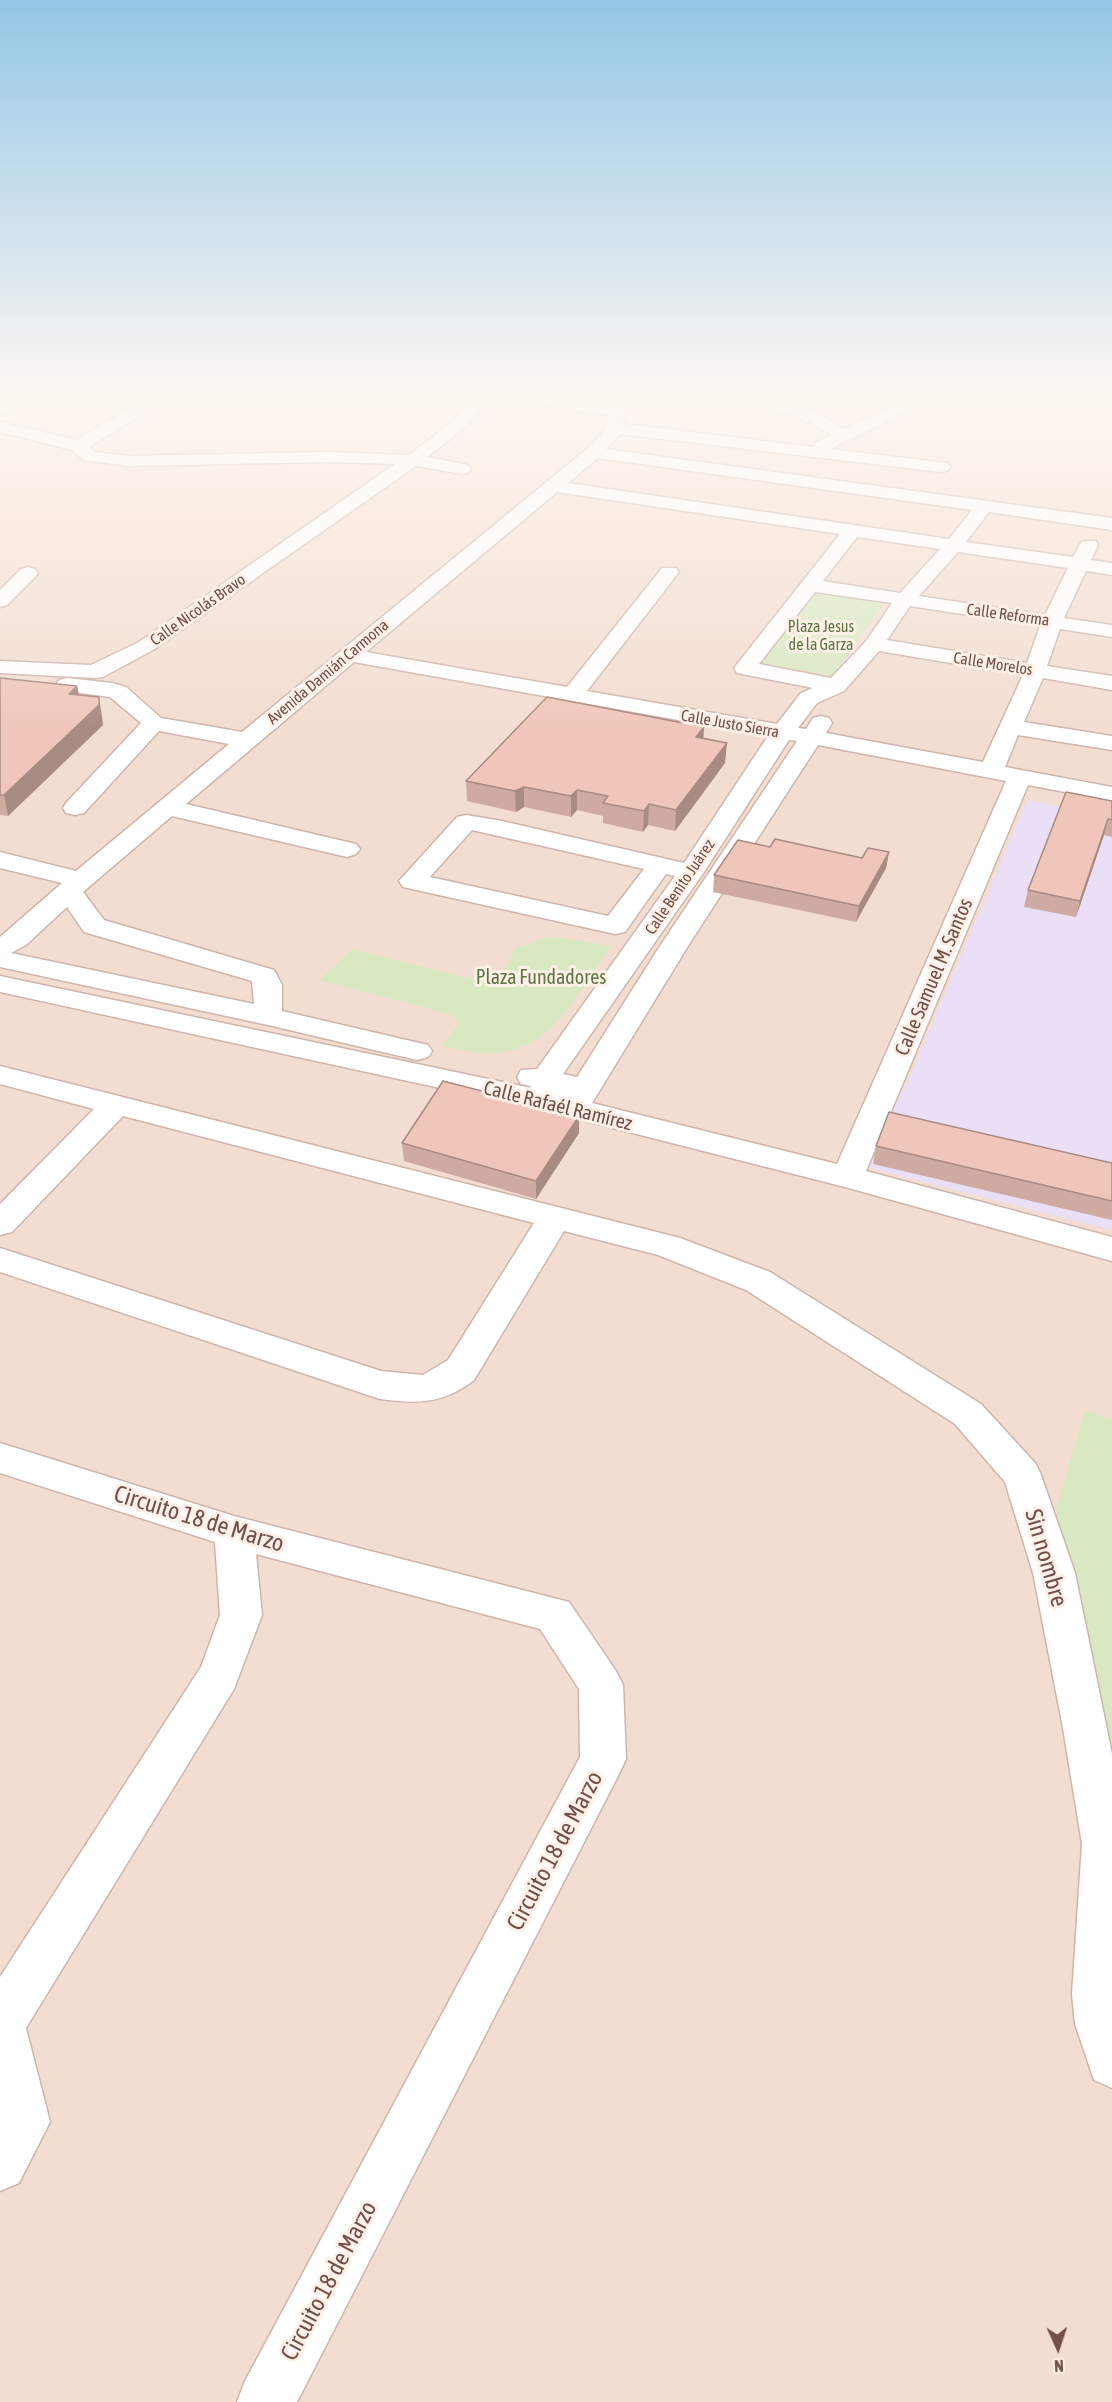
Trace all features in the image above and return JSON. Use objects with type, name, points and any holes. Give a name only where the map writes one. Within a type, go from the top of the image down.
[{"type":"street","name":"Calle Nicolás Bravo","points":[[0,667],[95,672],[146,646],[346,506]]},
{"type":"street","name":"Avenida Damián Carmona","points":[[5,960],[75,885],[348,655],[530,506]]},
{"type":"street","points":[[692,506],[1112,569]]},
{"type":"street","name":"Calle Benito Juárez","points":[[562,1095],[645,939],[782,733],[809,698],[836,686],[874,644],[904,600],[954,545],[985,506]]},
{"type":"street","points":[[986,506],[1105,523]]},
{"type":"street","points":[[991,771],[1035,671],[1052,622],[1105,523],[1112,506]]},
{"type":"street","points":[[836,686],[745,668],[854,530]]},
{"type":"street","points":[[0,601],[28,573],[3,572]]},
{"type":"street","points":[[572,695],[669,572]]},
{"type":"street","name":"Calle Reforma","points":[[810,585],[1112,631]]},
{"type":"street","name":"Calle Morelos","points":[[874,644],[1112,683]]},
{"type":"street","name":"Calle Justo Sierra","points":[[348,655],[811,737],[1112,794]]},
{"type":"street","points":[[0,681],[104,688],[118,692],[154,723],[247,740]]},
{"type":"street","name":"Calle Benito Juárez","points":[[562,1095],[674,946],[836,702],[836,686]]},
{"type":"street","points":[[75,808],[154,723]]},
{"type":"street","points":[[1011,727],[1112,742]]},
{"type":"street","name":"Calle Samuel M. Santos","points":[[847,1177],[1020,777]]},
{"type":"street","points":[[167,807],[347,849]]},
{"type":"street","points":[[659,867],[615,926],[412,881],[465,822],[502,828],[659,867],[691,872]]},
{"type":"street","points":[[0,860],[75,885],[94,926],[264,976],[268,986],[267,1016]]},
{"type":"street","points":[[645,939],[674,946]]},
{"type":"street","name":"Calle Rafaél Ramírez","points":[[5,960],[562,1095]]},
{"type":"street","name":"Calle Rafaél Ramírez","points":[[5,960],[267,1016],[562,1095],[847,1177],[1112,1249]]},
{"type":"street","name":"Sin nombre","points":[[0,1075],[668,1246],[758,1281],[968,1414],[1022,1474],[1054,1572],[1085,1728],[1105,1845],[1097,1994],[1100,2025],[1112,2062]]},
{"type":"street","points":[[0,1224],[116,1105]]},
{"type":"street","points":[[0,1260],[380,1385],[417,1390],[445,1384],[461,1370],[555,1217]]},
{"type":"street","name":"Circuito 18 de Marzo","points":[[0,1458],[234,1532],[554,1614],[601,1685],[603,1759],[266,2402]]},
{"type":"street","points":[[0,2164],[24,2122],[0,2025],[219,1676],[241,1615],[234,1532]]},
{"type":"shaded area","points":[[0,506],[1112,506],[1112,2402],[0,2402]]},
{"type":"shaded area","points":[[1027,800],[1112,816],[1112,1230],[860,1166],[910,1076]]},
{"type":"green space","name":"Plaza Jesus de la Garza","points":[[816,591],[885,602],[833,676],[760,663]]},
{"type":"green space","name":"Plaza Fundadores","points":[[557,937],[611,946],[562,1016],[545,1033],[526,1045],[503,1052],[476,1052],[442,1045],[459,1024],[455,1017],[320,980],[352,949],[483,982],[490,981],[503,970],[516,948],[544,938]]},
{"type":"green space","points":[[1085,1411],[1112,1419],[1112,1762],[1056,1509]]},
{"type":"building","points":[[0,678],[77,686],[69,694],[99,697],[99,705],[4,795],[0,795]]},
{"type":"building","points":[[547,697],[704,727],[696,737],[727,743],[676,810],[649,804],[644,811],[603,803],[608,796],[577,790],[571,796],[524,787],[515,791],[466,781]]},
{"type":"building","points":[[1066,792],[1112,801],[1112,820],[1108,819],[1080,901],[1028,890]]},
{"type":"building","points":[[775,839],[862,858],[868,848],[889,852],[859,906],[714,875],[738,840],[770,847]]},
{"type":"building","points":[[443,1081],[579,1116],[536,1181],[402,1143]]},
{"type":"building","points":[[889,1112],[1112,1163],[1112,1201],[876,1146]]}]
